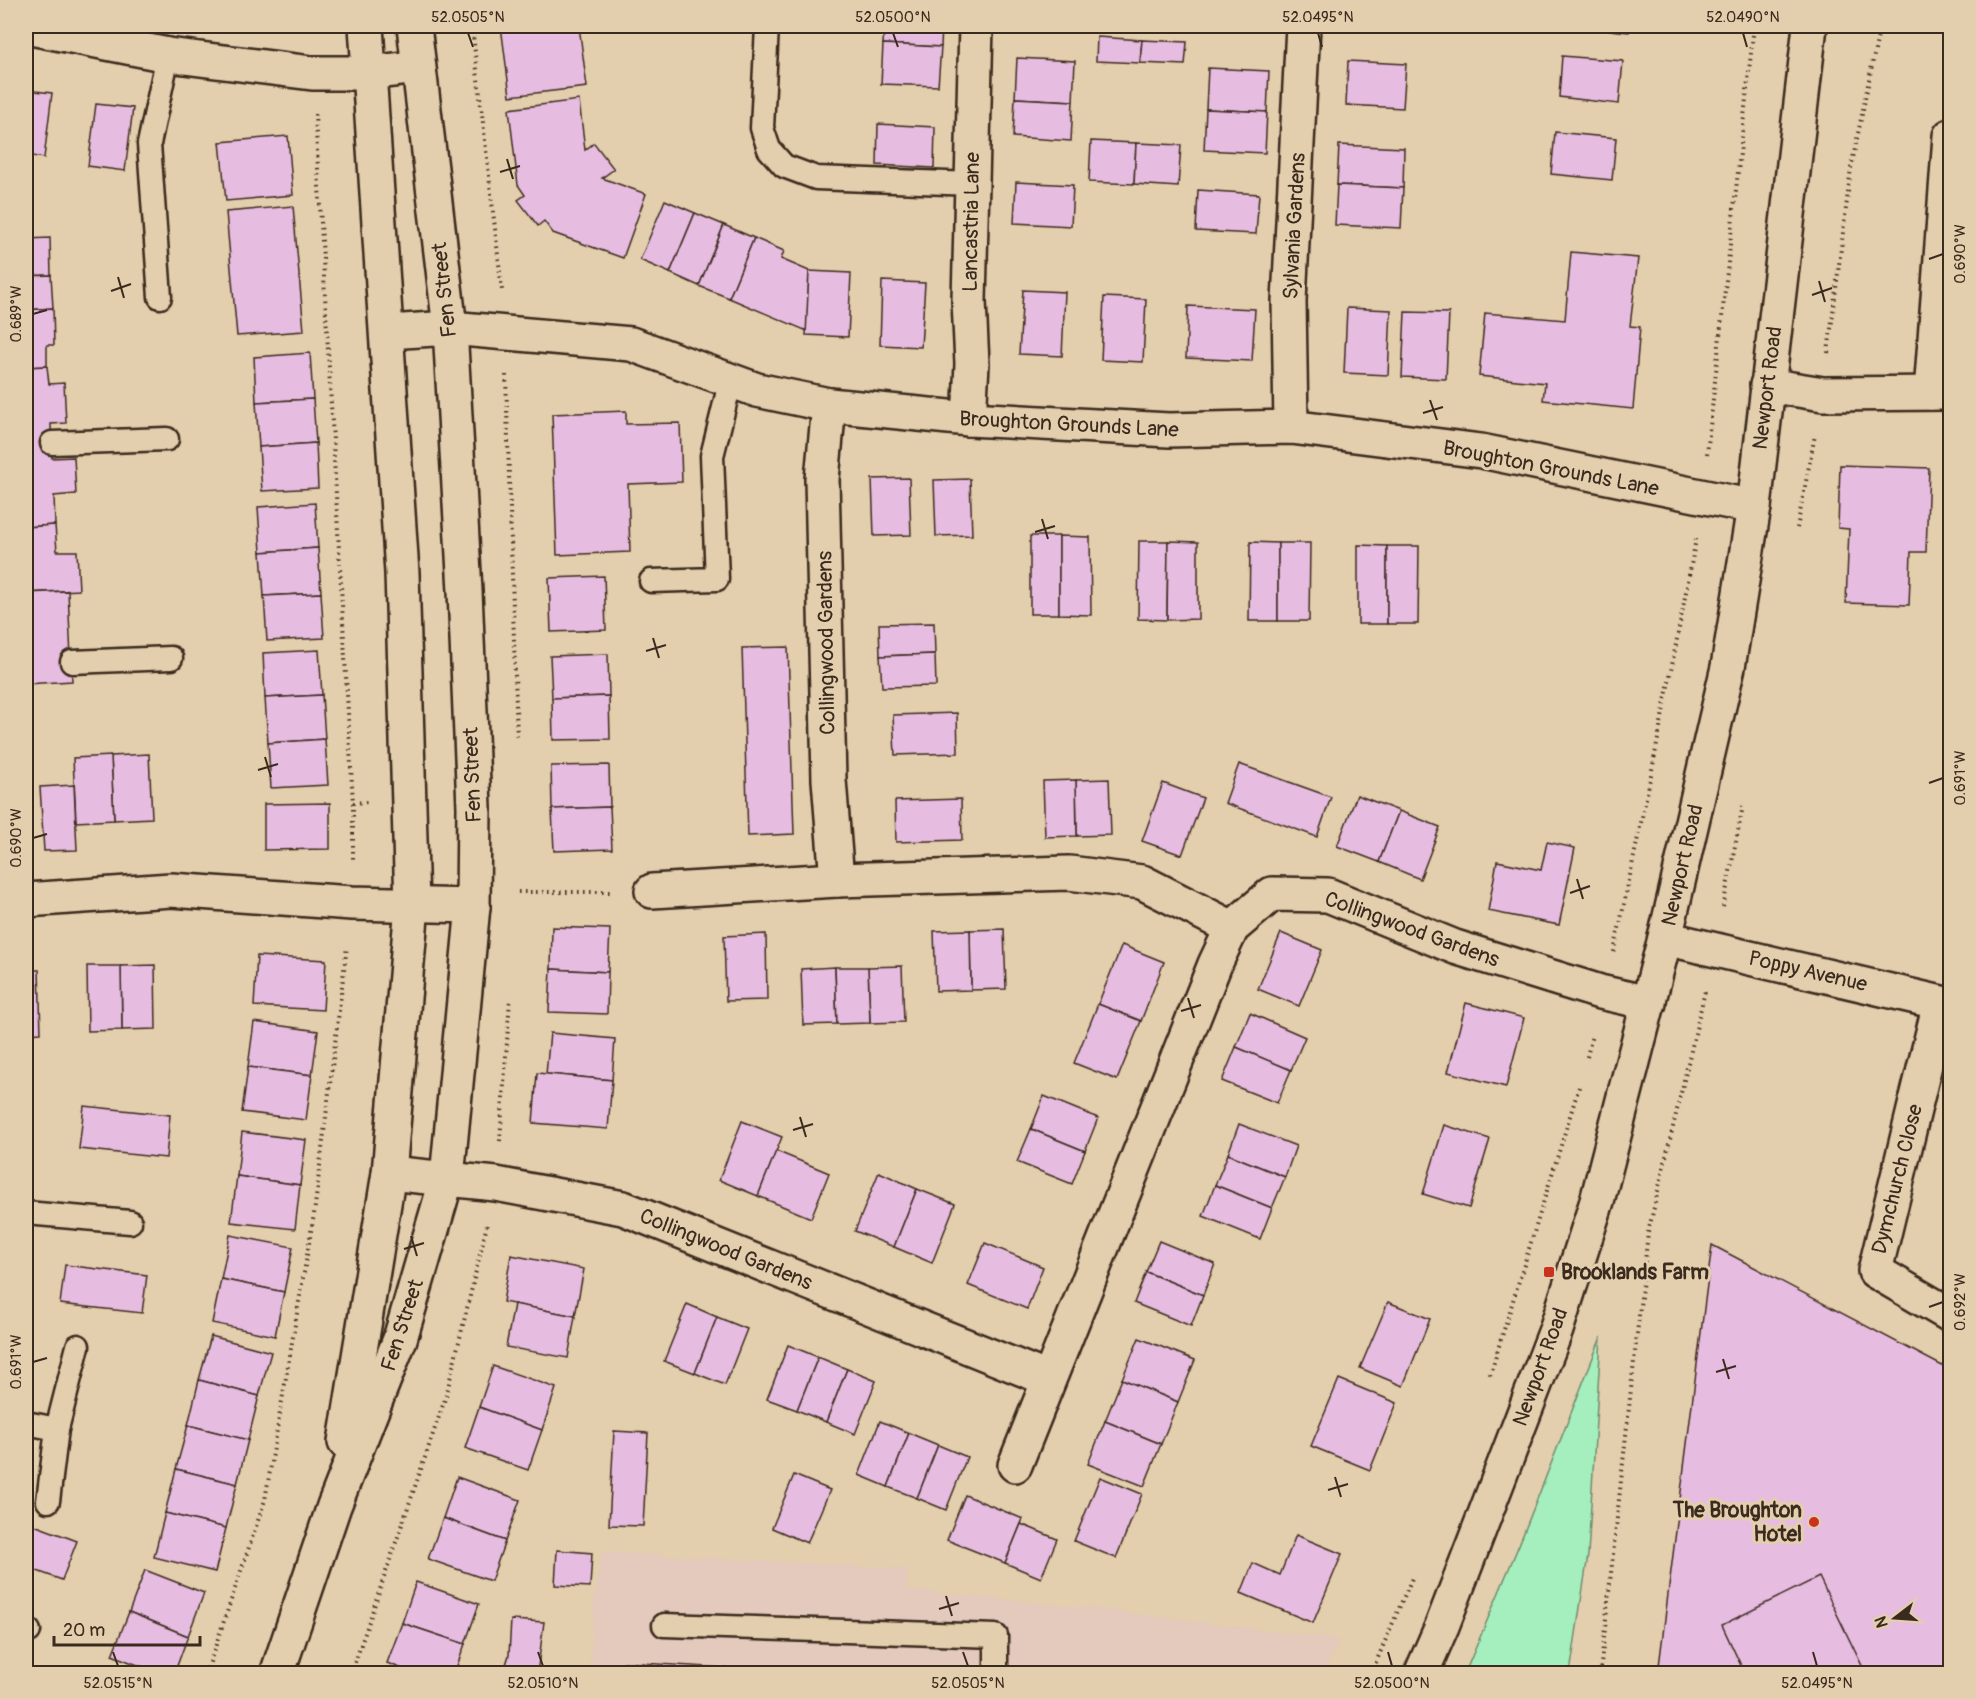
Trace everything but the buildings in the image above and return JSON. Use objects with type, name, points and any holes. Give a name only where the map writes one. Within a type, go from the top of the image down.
[{"type":"street","name":"Fen Street","points":[[334,1506],[389,1173],[412,905],[402,573],[388,332],[366,26]]},
{"type":"street","name":"Fen Street","points":[[277,1674],[334,1506],[400,1339],[447,1178],[473,906],[474,807],[466,602],[450,328],[414,26]]},
{"type":"street","name":"Lancastria Lane","points":[[969,419],[972,364],[969,301],[976,26]]},
{"type":"street","name":"Sylvania Gardens","points":[[1291,427],[1290,301],[1304,26]]},
{"type":"street","name":"Newport Road","points":[[1421,1674],[1442,1626],[1556,1330],[1597,1201],[1665,939],[1728,667],[1754,507],[1810,26]]},
{"type":"street","points":[[26,27],[65,29],[168,55],[312,74],[370,73],[418,67]]},
{"type":"street","points":[[1767,385],[1823,394],[1940,393],[1950,136]]},
{"type":"street","name":"Broughton Grounds Lane","points":[[388,332],[450,328],[631,345],[757,390],[829,405],[969,419],[1169,430],[1291,427],[1481,451],[1754,507]]},
{"type":"street","name":"Collingwood Gardens","points":[[829,405],[822,479],[829,780],[837,880]]},
{"type":"street","points":[[652,891],[837,880],[1069,873],[1142,882],[1232,928]]},
{"type":"street","points":[[26,900],[171,891],[352,903],[473,906]]},
{"type":"street","name":"Collingwood Gardens","points":[[1015,1465],[1232,928],[1272,894],[1328,895],[1455,947],[1600,992],[1649,1003]]},
{"type":"street","name":"Poppy Avenue","points":[[1665,939],[1945,1004]]},
{"type":"street","name":"Dymchurch Close","points":[[1945,1004],[1875,1271],[1950,1315]]},
{"type":"street","name":"Collingwood Gardens","points":[[389,1173],[496,1184],[623,1208],[1048,1379]]},
{"type":"lane","points":[[767,26],[762,128],[769,149],[784,166],[816,178],[973,184]]},
{"type":"lane","points":[[160,297],[149,144],[168,55]]},
{"type":"lane","points":[[651,581],[717,579],[712,456],[731,379]]},
{"type":"lane","points":[[52,443],[167,439]]},
{"type":"lane","points":[[72,662],[171,658]]},
{"type":"lane","points":[[26,1213],[130,1222]]},
{"type":"lane","points":[[48,1501],[57,1429],[78,1346]]},
{"type":"lane","points":[[26,1422],[57,1429]]},
{"type":"lane","points":[[664,1625],[996,1636],[996,1674]]},
{"type":"path","points":[[1587,1058],[1600,992],[1613,957],[1690,578],[1702,498],[1754,26]]},
{"type":"path","points":[[1796,533],[1823,394],[1851,168],[1872,52],[1880,26]]},
{"type":"path","points":[[206,1674],[265,1500],[314,1214],[352,903],[354,803],[312,74]]},
{"type":"path","points":[[1600,1674],[1648,1233],[1714,949],[1744,799]]},
{"type":"path","points":[[518,892],[652,891]]},
{"type":"path","points":[[1488,1380],[1581,1080]]},
{"type":"path","points":[[1371,1674],[1413,1575]]},
{"type":"shaded area","points":[[602,1552],[908,1569],[907,1590],[1081,1607],[1339,1640],[1322,1674],[590,1674],[594,1599]]},
{"type":"green space","points":[[1601,1337],[1588,1555],[1570,1673],[1465,1673],[1521,1540]]},
{"type":"place","name":"Brooklands Farm","points":[[1549,1272]]},
{"type":"place","name":"The Broughton Hotel","points":[[1814,1522]]}]
